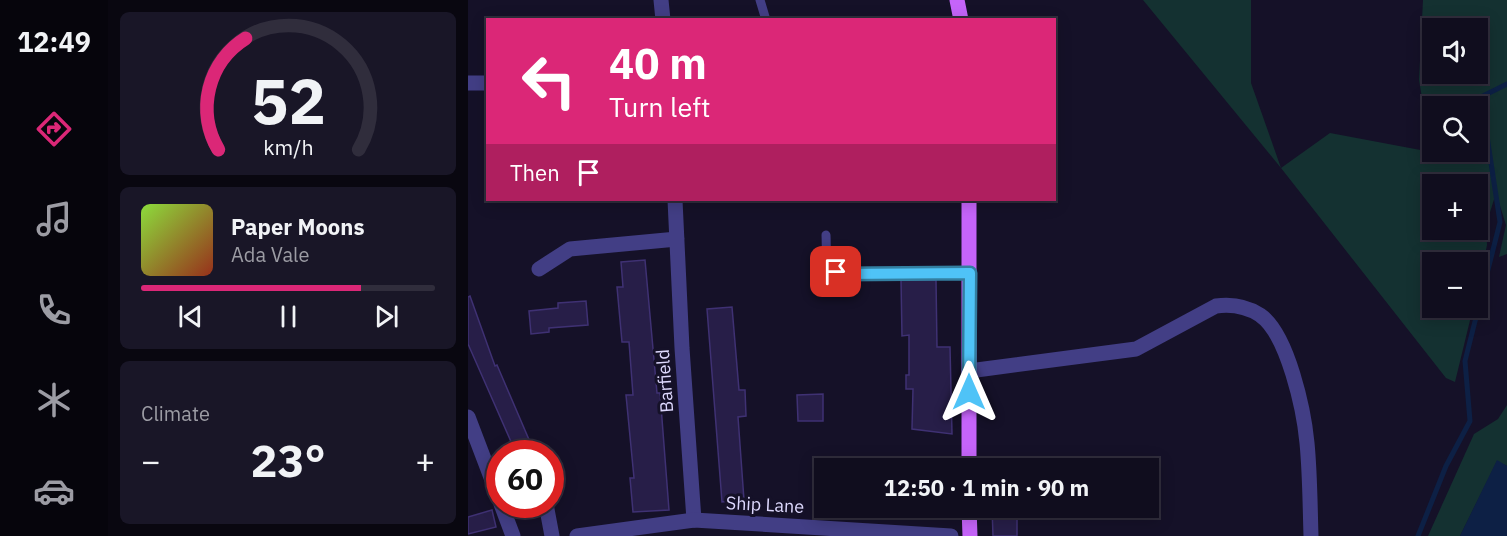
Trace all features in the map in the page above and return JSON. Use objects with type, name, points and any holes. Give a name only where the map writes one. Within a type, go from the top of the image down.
[{"type":"main road","points":[[957,0],[961,18]]},
{"type":"main road","points":[[969,201],[969,458]]},
{"type":"main road","points":[[969,518],[970,536]]},
{"type":"street","points":[[661,0],[663,18]]},
{"type":"street","points":[[468,83],[486,83]]},
{"type":"street","name":"Barfield","points":[[675,201],[694,520]]},
{"type":"street","points":[[539,269],[570,249],[677,239]]},
{"type":"street","points":[[969,371],[1136,349],[1215,306],[1230,304],[1262,316],[1281,341],[1290,363],[1307,443],[1311,536]]},
{"type":"street","points":[[468,417],[486,465]]},
{"type":"street","points":[[506,518],[513,536]]},
{"type":"street","points":[[549,518],[552,536]]},
{"type":"street","name":"Ship Lane","points":[[577,536],[694,520],[951,536]]},
{"type":"lane","points":[[760,0],[765,18]]},
{"type":"lane","points":[[826,235],[827,260],[830,267],[841,274],[970,273]]},
{"type":"green space","points":[[1143,0],[1251,0],[1251,83],[1281,168]]},
{"type":"green space","points":[[1423,0],[1507,0],[1507,254],[1499,257],[1506,225],[1496,193],[1488,219],[1488,174],[1422,174],[1422,240],[1487,240],[1486,252],[1422,252],[1422,318],[1471,318],[1455,382],[1446,378],[1281,168],[1330,133],[1422,150],[1422,162],[1488,162],[1488,96],[1422,96],[1422,98],[1419,80],[1422,20],[1422,84],[1488,84],[1488,18],[1422,18]]},
{"type":"green space","points":[[1507,405],[1507,466],[1497,461],[1460,536],[1428,536],[1474,434],[1498,419]]},
{"type":"water","points":[[1497,460],[1507,466],[1507,536],[1460,536]]},
{"type":"building","points":[[645,260],[657,393],[660,393],[669,510],[633,512],[630,478],[634,478],[626,395],[633,395],[629,342],[622,342],[617,287],[623,287],[621,262]]},
{"type":"building","points":[[901,280],[936,280],[937,347],[950,347],[952,434],[912,429],[913,389],[906,389],[906,375],[909,375],[909,335],[902,336]]},
{"type":"building","points":[[470,296],[495,366],[497,365],[529,440],[510,440],[468,344],[468,297]]},
{"type":"building","points":[[586,301],[588,325],[549,328],[549,332],[531,334],[529,311],[558,308],[558,303]]},
{"type":"building","points":[[732,307],[739,390],[745,390],[746,416],[738,417],[744,500],[722,502],[707,309]]},
{"type":"building","points":[[823,394],[823,421],[798,421],[797,395]]},
{"type":"building","points":[[486,512],[486,518],[494,518],[496,527],[468,534],[468,517]]},
{"type":"building","points":[[992,518],[1017,518],[1017,536],[993,536]]},
{"type":"waterway","points":[[1418,536],[1446,466],[1470,421],[1465,361],[1500,222],[1481,97],[1507,84]]},
{"type":"route","points":[[836,272],[841,274],[970,273],[969,392]]}]
